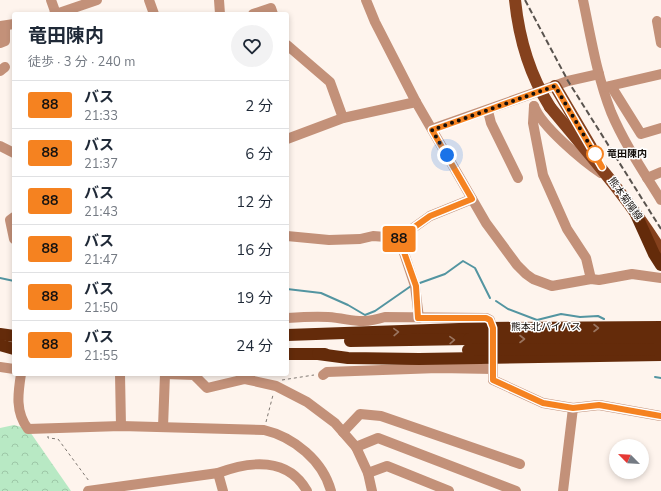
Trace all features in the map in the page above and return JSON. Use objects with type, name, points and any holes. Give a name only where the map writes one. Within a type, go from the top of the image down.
[{"type":"highway","points":[[635,212],[654,254],[661,265]]},
{"type":"highway","points":[[289,335],[493,328],[661,327]]},
{"type":"highway","points":[[0,334],[12,336]]},
{"type":"highway","name":"熊本北バイパス","points":[[289,354],[318,354],[468,345],[661,339]]},
{"type":"highway","name":"熊本北バイパス","points":[[289,342],[661,349]]},
{"type":"highway","points":[[0,345],[12,348]]},
{"type":"highway","points":[[318,354],[348,358],[493,363],[661,355]]},
{"type":"main road","name":"熊本菊陽線","points":[[515,0],[523,50],[534,78],[550,107],[602,167],[661,251]]},
{"type":"main road","points":[[555,86],[602,167]]},
{"type":"street","points":[[51,0],[54,12]]},
{"type":"street","points":[[149,0],[153,12]]},
{"type":"street","points":[[219,0],[220,12]]},
{"type":"street","points":[[366,0],[375,22],[416,102],[486,223],[516,264],[533,279],[552,286],[632,274],[661,278]]},
{"type":"street","points":[[582,0],[599,74],[607,87],[641,134],[661,128]]},
{"type":"street","points":[[61,12],[91,1]]},
{"type":"street","points":[[259,12],[271,8],[272,12]]},
{"type":"street","points":[[657,21],[661,43]]},
{"type":"street","points":[[0,43],[5,41],[6,25]]},
{"type":"street","points":[[289,47],[330,82],[343,118]]},
{"type":"street","points":[[432,130],[488,111],[530,94],[599,74]]},
{"type":"street","points":[[607,87],[661,74]]},
{"type":"street","points":[[607,87],[612,113],[634,158],[661,200]]},
{"type":"street","points":[[530,94],[537,115],[594,168],[611,180]]},
{"type":"street","points":[[289,138],[343,118],[416,102]]},
{"type":"street","points":[[534,106],[532,123],[543,175],[567,229],[586,258],[591,279]]},
{"type":"street","points":[[488,111],[491,123],[518,178]]},
{"type":"street","points":[[0,146],[12,151]]},
{"type":"street","points":[[647,178],[661,172]]},
{"type":"street","points":[[289,236],[329,240],[360,239],[373,236],[399,238],[430,216],[472,199]]},
{"type":"street","points":[[12,218],[10,220],[12,230]]},
{"type":"street","points":[[399,238],[416,286],[418,318]]},
{"type":"street","points":[[289,318],[329,317],[356,322],[372,321],[385,317],[486,318],[490,320],[493,328],[493,380],[543,403],[573,408],[599,405],[661,416]]},
{"type":"street","points":[[323,375],[327,372],[493,363]]},
{"type":"street","points":[[0,367],[12,369]]},
{"type":"street","points":[[21,376],[17,401],[24,424],[28,429],[120,426],[264,430],[290,441],[306,452],[321,469],[331,491]]},
{"type":"street","points":[[120,376],[120,426]]},
{"type":"street","points":[[163,427],[166,376]]},
{"type":"street","points":[[195,376],[207,388],[245,378],[276,386],[316,408],[343,432],[356,447],[368,473],[372,491]]},
{"type":"street","points":[[562,490],[573,408]]},
{"type":"street","points":[[343,432],[360,414],[381,416],[520,464]]},
{"type":"street","points":[[356,447],[378,438],[516,491]]},
{"type":"street","points":[[91,490],[218,473],[252,465],[277,465],[293,473],[307,491]]},
{"type":"street","points":[[368,473],[386,466],[449,491]]},
{"type":"street","points":[[218,473],[223,491]]},
{"type":"path","points":[[264,430],[278,381],[309,374],[323,375]]},
{"type":"path","points":[[47,429],[48,438],[58,439],[91,490]]},
{"type":"green space","points":[[14,425],[28,429],[71,491],[0,491],[0,428]]},
{"type":"waterway","points":[[417,284],[445,274],[463,261],[475,268],[490,298]]},
{"type":"waterway","points":[[0,278],[12,281]]},
{"type":"waterway","points":[[289,289],[321,293],[348,305],[365,315],[375,311],[411,286]]},
{"type":"waterway","points":[[496,301],[508,309],[537,320],[561,314],[580,317],[598,316],[604,319]]},
{"type":"waterway","points":[[655,377],[661,378]]},
{"type":"railway","points":[[525,0],[568,81],[661,229]]},
{"type":"bus line","name":"88","points":[[602,167],[555,86],[530,94],[488,111],[432,130],[472,199],[430,216],[399,238],[416,286],[418,318],[486,318],[490,320],[493,328],[493,380],[543,403],[573,408],[599,405],[661,416]]},
{"type":"place","name":"竜田陳内","points":[[595,154]]},
{"type":"route","points":[[447,155],[432,130],[555,86],[595,154]]}]
